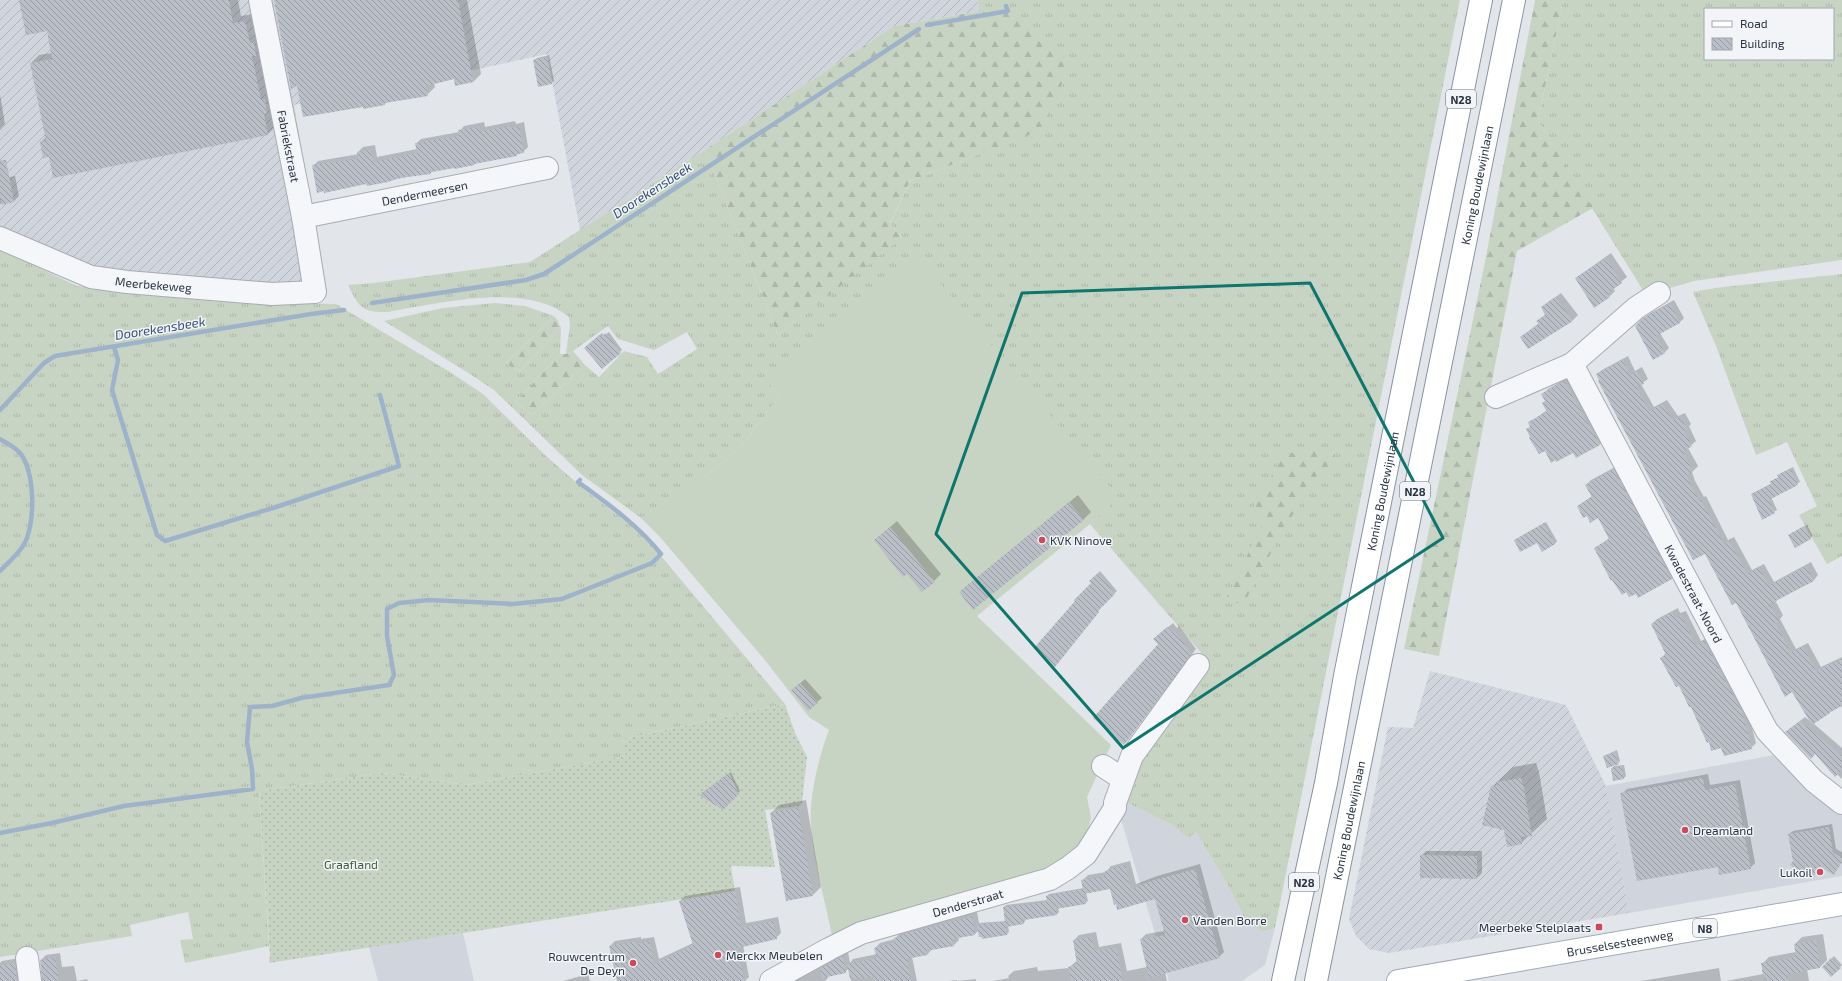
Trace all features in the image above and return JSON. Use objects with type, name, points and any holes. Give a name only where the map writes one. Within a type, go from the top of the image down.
[{"type":"main road","name":"Koning Boudewijnlaan","points":[[1283,981],[1326,783],[1345,676],[1481,0]]},
{"type":"main road","name":"Koning Boudewijnlaan","points":[[1316,981],[1514,0]]},
{"type":"main road","name":"Brusselsesteenweg","points":[[1398,981],[1842,904]]},
{"type":"street","name":"Fabriekstraat","points":[[260,0],[303,217],[315,292]]},
{"type":"street","name":"Dendermeersen","points":[[303,217],[547,168]]},
{"type":"street","name":"Meerbekeweg","points":[[0,238],[91,277],[127,282],[272,294],[315,292]]},
{"type":"street","points":[[1496,397],[1572,364],[1636,308],[1659,293]]},
{"type":"street","name":"Kwadestraat-Noord","points":[[1572,364],[1767,731],[1814,780],[1842,803]]},
{"type":"street","name":"Denderstraat","points":[[771,981],[861,933],[1050,879],[1068,868],[1086,854],[1115,808],[1123,779],[1132,756],[1198,665]]},
{"type":"street","points":[[1102,766],[1123,779]]},
{"type":"street","points":[[27,958],[30,981]]},
{"type":"highlighted area","points":[[1310,283],[1443,538],[1123,748],[936,534],[1022,293]]},
{"type":"shaded area","points":[[0,0],[977,0],[980,11],[894,26],[580,230],[547,54],[469,71],[294,105],[326,286],[284,288],[86,268],[0,231]]},
{"type":"shaded area","points":[[1430,671],[1566,705],[1606,786],[1629,913],[1389,953],[1369,949],[1356,936],[1349,919],[1388,727],[1413,728]]},
{"type":"shaded area","points":[[1780,754],[1810,787],[1842,815],[1842,876],[1629,913],[1606,786]]},
{"type":"shaded area","points":[[1120,799],[1172,825],[1188,838],[1196,832],[1226,882],[1244,917],[1263,932],[1275,928],[1265,965],[1242,981],[1169,981],[1118,809]]},
{"type":"shaded area","points":[[463,933],[474,981],[378,981],[369,947]]},
{"type":"green space","points":[[977,0],[1460,0],[1275,928],[1263,932],[1244,917],[1226,882],[1196,832],[1188,838],[1172,825],[1120,799],[1138,762],[1165,729],[1209,662],[1090,524],[1118,498],[770,384],[779,398],[741,446],[706,476],[641,518],[582,475],[494,390],[384,321],[443,308],[495,303],[525,306],[554,316],[506,363],[519,372],[561,328],[560,354],[516,402],[532,415],[585,365],[599,377],[624,351],[647,357],[658,374],[697,349],[687,332],[654,350],[618,339],[608,326],[573,351],[566,354],[570,325],[569,317],[551,306],[529,300],[506,297],[455,301],[379,312],[362,307],[358,303],[348,285],[374,283],[530,262],[705,150],[778,335],[902,237],[890,224],[910,181],[1028,135],[1042,126],[1010,12],[980,11]]},
{"type":"green space","points":[[1535,0],[1563,0],[1538,121],[1593,208],[1517,251],[1439,656],[1404,649],[1484,267]]},
{"type":"green space","points":[[1563,0],[1842,0],[1842,260],[1694,281],[1646,295],[1538,121]]},
{"type":"green space","points":[[980,11],[1010,12],[1067,65],[1058,97],[1042,126],[1029,135],[910,181],[890,223],[902,238],[778,335],[705,150],[894,26]]},
{"type":"green space","points":[[0,249],[77,286],[286,303],[336,304],[450,372],[483,394],[546,456],[586,491],[634,527],[661,556],[785,704],[623,739],[627,756],[466,785],[382,773],[259,791],[269,946],[185,963],[180,940],[193,939],[188,912],[130,925],[132,936],[0,957]]},
{"type":"green space","points":[[920,259],[1119,498],[1090,524],[977,616],[1111,745],[1087,797],[1091,818],[1085,840],[1061,866],[832,936],[814,854],[811,822],[811,807],[815,778],[829,730],[809,717],[764,659],[660,537],[641,518],[706,475],[741,446],[779,398],[770,384]]},
{"type":"green space","points":[[1842,274],[1842,556],[1827,564],[1799,515],[1817,506],[1787,442],[1756,455],[1716,346],[1693,292],[1715,288]]},
{"type":"green space","points":[[554,316],[561,328],[519,372],[506,363]]},
{"type":"green space","points":[[573,351],[585,365],[532,415],[516,402],[560,354],[566,354]]},
{"type":"green space","points":[[1321,446],[1335,454],[1332,469],[1306,481],[1306,498],[1288,521],[1243,605],[1226,599],[1264,521],[1251,511],[1284,455]]},
{"type":"green space","name":"Graafland","points":[[785,704],[795,733],[807,757],[802,803],[799,806],[765,810],[775,867],[731,866],[735,891],[269,963],[270,956],[259,791],[382,773],[466,785],[626,756],[623,739]]},
{"type":"building","points":[[19,0],[229,0],[233,23],[245,21],[250,43],[254,42],[256,56],[252,56],[261,100],[265,99],[267,113],[264,114],[268,135],[53,178],[49,157],[43,158],[40,142],[46,141],[30,63],[52,59],[47,31],[26,35]]},
{"type":"building","points":[[274,0],[458,0],[473,82],[455,86],[454,79],[426,86],[428,96],[385,103],[385,105],[363,109],[363,107],[303,117],[297,86],[291,89]]},
{"type":"building","points":[[547,57],[552,84],[538,87],[533,60]]},
{"type":"building","points":[[510,126],[511,128],[519,127],[524,153],[516,154],[517,156],[454,169],[431,172],[431,174],[399,178],[388,182],[367,186],[366,184],[324,193],[324,191],[317,193],[312,165],[356,159],[358,158],[357,152],[370,150],[373,162],[417,153],[415,143],[459,136],[458,130],[479,127],[480,132]]},
{"type":"building","points":[[0,160],[6,160],[14,202],[2,205],[0,197]]},
{"type":"building","points":[[1606,258],[1622,283],[1608,293],[1610,297],[1594,308],[1575,278]]},
{"type":"building","points":[[1555,297],[1573,321],[1528,349],[1520,337],[1539,324],[1536,321],[1545,315],[1541,307]]},
{"type":"building","points":[[1670,304],[1680,323],[1656,336],[1665,353],[1653,360],[1635,326],[1643,318]]},
{"type":"building","points":[[606,333],[621,353],[602,369],[584,348],[599,335],[601,337]]},
{"type":"building","points":[[1623,360],[1630,375],[1637,371],[1644,384],[1636,387],[1649,411],[1662,404],[1673,420],[1680,417],[1687,429],[1684,431],[1692,446],[1683,452],[1693,472],[1687,475],[1691,486],[1699,501],[1701,500],[1724,544],[1729,541],[1747,574],[1759,568],[1769,586],[1806,566],[1814,581],[1770,604],[1779,621],[1775,623],[1791,653],[1803,647],[1816,671],[1842,658],[1842,706],[1830,712],[1812,725],[1792,692],[1785,697],[1736,603],[1732,605],[1705,554],[1693,560],[1598,381],[1599,380],[1596,374]]},
{"type":"building","points":[[1564,381],[1600,445],[1576,458],[1573,453],[1551,463],[1545,451],[1539,454],[1529,438],[1530,437],[1526,429],[1530,427],[1528,422],[1547,412],[1542,403],[1545,401],[1541,394]]},
{"type":"building","points":[[1614,469],[1672,579],[1638,598],[1636,594],[1629,597],[1626,592],[1622,595],[1612,580],[1611,581],[1594,548],[1609,539],[1598,518],[1590,523],[1587,516],[1583,518],[1577,506],[1592,497],[1585,485]]},
{"type":"building","points":[[1791,469],[1798,485],[1769,500],[1775,513],[1762,520],[1751,494],[1771,484],[1770,481],[1779,478],[1777,475]]},
{"type":"building","name":"KVK Ninove","points":[[1069,502],[1084,520],[973,610],[959,592]]},
{"type":"building","points":[[1544,523],[1555,544],[1542,552],[1537,543],[1520,552],[1514,540]]},
{"type":"building","points":[[1804,526],[1811,539],[1795,548],[1788,535]]},
{"type":"building","points":[[890,527],[935,582],[922,592],[907,574],[903,577],[874,540]]},
{"type":"building","points":[[1098,573],[1115,594],[1098,611],[1099,612],[1055,667],[1034,648],[1075,601],[1074,600],[1091,583],[1089,581]]},
{"type":"building","points":[[1672,612],[1675,618],[1681,615],[1695,645],[1704,641],[1742,712],[1752,749],[1724,756],[1721,748],[1711,751],[1709,742],[1707,743],[1691,707],[1689,707],[1679,686],[1676,687],[1660,658],[1666,655],[1651,624]]},
{"type":"building","points":[[1167,627],[1172,633],[1174,630],[1192,655],[1124,745],[1093,718],[1158,644],[1153,639]]},
{"type":"building","points":[[800,683],[818,703],[808,711],[791,690]]},
{"type":"building","points":[[1800,721],[1842,756],[1842,770],[1835,777],[1815,754],[1811,759],[1785,732]]},
{"type":"building","points":[[1615,752],[1619,764],[1607,768],[1603,756]]},
{"type":"building","points":[[1622,766],[1624,779],[1613,781],[1611,768]]},
{"type":"building","points":[[729,773],[739,794],[723,810],[699,795]]},
{"type":"building","points":[[1521,778],[1532,836],[1521,837],[1522,844],[1507,847],[1504,830],[1482,825],[1491,786],[1497,785],[1496,782]]},
{"type":"building","name":"Dreamland","points":[[1703,778],[1705,790],[1735,784],[1751,869],[1719,875],[1718,867],[1637,881],[1620,793]]},
{"type":"building","points":[[798,808],[813,896],[786,901],[770,813]]},
{"type":"building","points":[[1829,827],[1833,853],[1842,857],[1842,861],[1834,875],[1819,866],[1813,878],[1790,865],[1793,861],[1788,834]]},
{"type":"building","points":[[1420,855],[1477,856],[1477,879],[1420,878]]},
{"type":"building","name":"Vanden Borre","points":[[1125,865],[1131,889],[1151,881],[1195,869],[1220,958],[1149,978],[1140,939],[1165,935],[1155,899],[1117,910],[1116,904],[1114,905],[1110,889],[1084,894],[1081,880],[1106,876],[1105,871]]},
{"type":"building","points":[[1083,889],[1086,904],[1056,909],[1057,915],[1024,920],[1024,924],[1006,927],[1007,935],[982,939],[982,937],[979,937],[977,925],[1005,922],[1003,907],[1047,902],[1046,896]]},
{"type":"building","points":[[735,891],[741,928],[773,921],[777,939],[738,948],[744,981],[617,981],[609,946],[636,941],[636,944],[649,941],[654,964],[693,945],[679,901]]},
{"type":"building","points":[[972,916],[975,935],[953,939],[954,946],[926,951],[927,955],[907,959],[911,981],[874,981],[873,977],[850,979],[847,964],[877,958],[874,948],[895,942],[894,938],[904,934]]},
{"type":"building","points":[[1091,937],[1094,951],[1116,948],[1123,981],[1071,981],[1068,967],[1077,965],[1073,940]]},
{"type":"building","points":[[1816,940],[1820,968],[1787,974],[1788,981],[1764,981],[1761,963],[1796,957],[1794,944]]},
{"type":"building","points":[[843,956],[846,973],[822,978],[820,968]]},
{"type":"building","points":[[55,957],[59,981],[42,981],[40,960]]},
{"type":"building","points":[[1831,958],[1841,968],[1831,977],[1822,967]]},
{"type":"building","points":[[15,963],[17,981],[0,981],[0,965]]},
{"type":"waterway","name":"Doorekensbeek","points":[[927,25],[1008,11],[1006,6]]},
{"type":"waterway","name":"Doorekensbeek","points":[[372,303],[526,280],[544,274],[919,29]]},
{"type":"waterway","name":"Doorekensbeek","points":[[0,410],[44,363],[55,356],[311,314],[344,310]]},
{"type":"waterway","points":[[114,347],[118,360],[112,390],[157,535],[165,541],[276,507],[399,466],[380,395]]},
{"type":"waterway","name":"Doorekensbeek","points":[[0,439],[16,449],[24,459],[31,483],[32,497],[32,512],[27,537],[21,549],[0,571]]},
{"type":"waterway","points":[[0,833],[52,823],[124,806],[253,789],[252,769],[247,742],[250,707],[272,706],[301,698],[389,685],[394,675],[387,636],[387,609],[399,603],[429,600],[513,604],[562,599],[652,563],[661,554],[652,543],[622,515],[578,482],[580,480]]},
{"type":"place","name":"KVK Ninove","points":[[1042,540]]},
{"type":"place","name":"Dreamland","points":[[1685,830]]},
{"type":"place","name":"Lukoil","points":[[1820,872]]},
{"type":"place","name":"Vanden Borre","points":[[1185,920]]},
{"type":"place","name":"Meerbeke Stelplaats","points":[[1599,927]]},
{"type":"place","name":"Merckx Meubelen","points":[[718,955]]},
{"type":"place","name":"Rouwcentrum De Deyn","points":[[633,963]]}]
